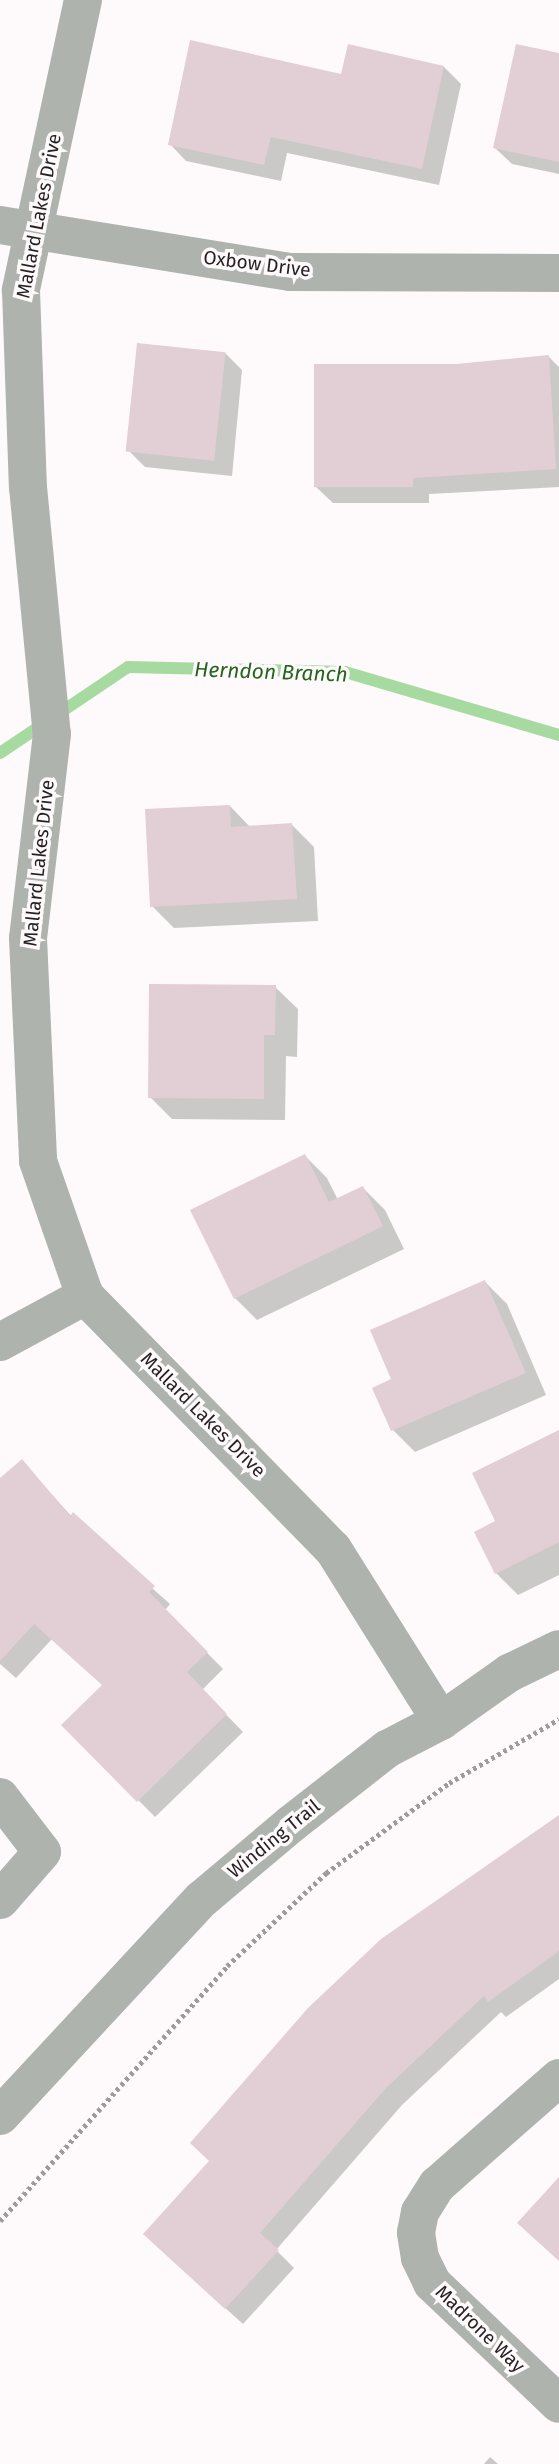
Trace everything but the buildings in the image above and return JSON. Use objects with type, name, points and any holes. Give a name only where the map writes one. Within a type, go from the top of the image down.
[{"type":"street","name":"Mallard Lakes Drive","points":[[83,0],[17,229],[28,487],[52,734],[28,938],[38,1161],[85,1296],[333,1549],[440,1721]]},
{"type":"street","name":"Oxbow Drive","points":[[17,229],[290,271],[559,273]]},
{"type":"street","points":[[0,1342],[85,1296]]},
{"type":"street","name":"Winding Trail","points":[[0,2116],[202,1899],[387,1749],[440,1721],[509,1673],[559,1649]]},
{"type":"street","points":[[0,1797],[42,1852],[0,1900]]},
{"type":"street","name":"Madrone Way","points":[[559,2078],[437,2185],[419,2212],[417,2245],[425,2271],[441,2293],[559,2403]]},
{"type":"path","points":[[0,2221],[227,1966],[326,1873],[449,1783],[559,1719]]},
{"type":"waterway","name":"Herndon Branch","points":[[0,753],[128,667],[345,672],[559,735]]}]
